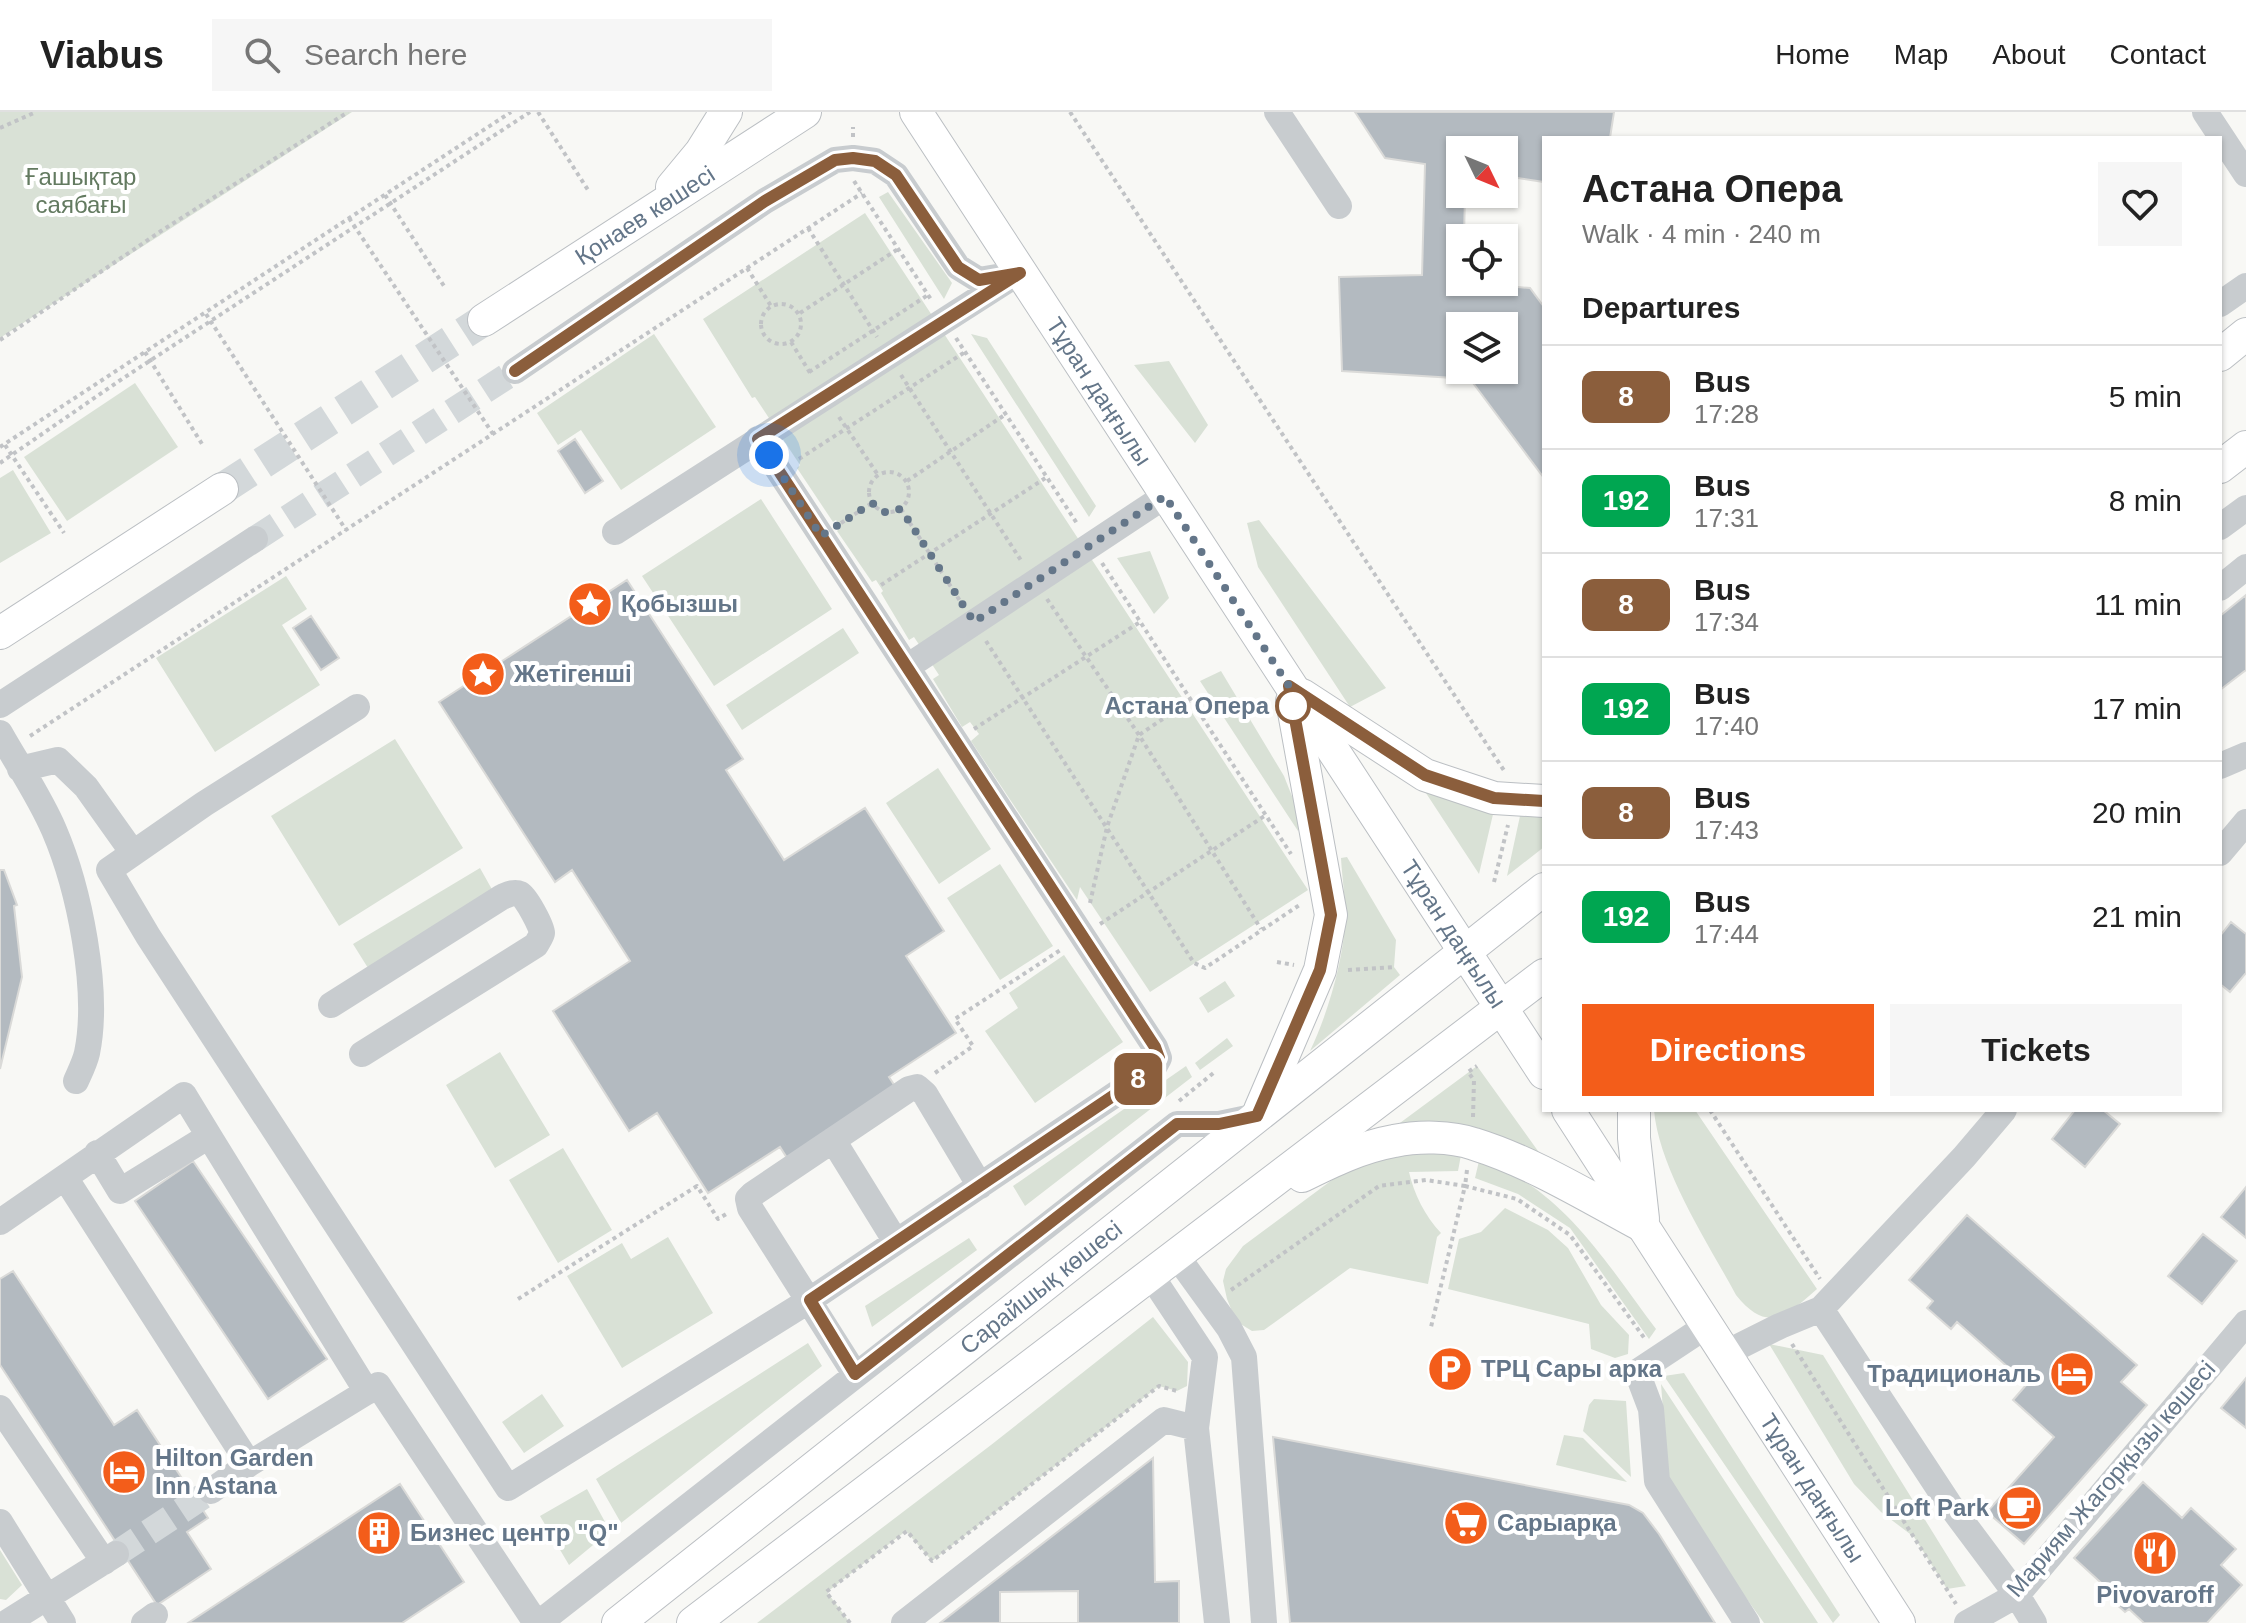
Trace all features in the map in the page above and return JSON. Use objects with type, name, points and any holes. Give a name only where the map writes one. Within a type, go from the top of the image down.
[{"type":"main road","points":[[652,211],[701,152],[726,112]]},
{"type":"main road","name":"Қонаев көшесі","points":[[484,320],[805,112]]},
{"type":"main road","name":"Тұран даңғылы","points":[[916,112],[1542,1070]]},
{"type":"main road","points":[[2222,353],[2246,334]]},
{"type":"main road","points":[[2222,465],[2246,447]]},
{"type":"main road","points":[[0,633],[222,489]]},
{"type":"main road","points":[[1289,686],[1425,775],[1494,798],[1542,801]]},
{"type":"main road","points":[[1257,1116],[1320,970],[1331,915],[1289,686]]},
{"type":"main road","name":"Сарайшық көшесі","points":[[618,1623],[1542,891]]},
{"type":"main road","points":[[698,1621],[1542,976]]},
{"type":"main road","name":"Тұран даңғылы","points":[[1569,1112],[1895,1622]]},
{"type":"main road","points":[[1634,1112],[1644,1226]]},
{"type":"main road","points":[[1241,1207],[1348,1153],[1396,1140],[1438,1138],[1472,1143],[1513,1159],[1644,1226]]},
{"type":"street","points":[[1277,112],[1339,206]]},
{"type":"street","points":[[2205,112],[2221,136]]},
{"type":"street","points":[[2222,138],[2246,174]]},
{"type":"street","points":[[515,371],[765,201],[835,160],[853,158],[875,161],[896,175],[958,267],[979,280],[1020,273]]},
{"type":"street","points":[[615,532],[1020,273]]},
{"type":"street","points":[[2222,303],[2246,286]]},
{"type":"street","points":[[357,707],[204,804],[109,870],[148,936],[508,1488],[810,1300],[1153,1069],[1159,1058],[1155,1047],[758,439]]},
{"type":"street","points":[[907,667],[1165,496]]},
{"type":"street","points":[[2222,526],[2246,508]]},
{"type":"street","points":[[0,705],[255,539]]},
{"type":"street","points":[[2222,586],[2246,567]]},
{"type":"street","points":[[7,752],[58,760],[86,787],[133,853]]},
{"type":"street","points":[[7,752],[53,827],[83,933],[90,984],[90,1023],[87,1054],[76,1081]]},
{"type":"street","points":[[2222,765],[2246,755]]},
{"type":"street","points":[[2222,851],[2246,822]]},
{"type":"street","points":[[331,1005],[502,897],[519,893],[524,898],[542,929],[542,936],[536,945],[362,1054]]},
{"type":"street","points":[[855,1374],[750,1208],[748,1199],[909,1089],[917,1087],[925,1094],[980,1186]]},
{"type":"street","points":[[0,1222],[184,1095],[367,1392]]},
{"type":"street","points":[[1726,1353],[1826,1303],[2002,1112]]},
{"type":"street","points":[[211,1491],[249,1464],[378,1385],[538,1623],[1177,1124],[1219,1124],[1257,1116]]},
{"type":"street","points":[[97,1153],[120,1191],[209,1136]]},
{"type":"street","points":[[833,1140],[896,1242]]},
{"type":"street","points":[[66,1179],[249,1464]]},
{"type":"street","points":[[1176,1255],[1229,1328],[1244,1357],[1264,1623]]},
{"type":"street","points":[[1150,1274],[1205,1357],[1196,1428],[1217,1623]]},
{"type":"street","points":[[1826,1303],[1949,1504],[2017,1595],[2034,1623]]},
{"type":"street","name":"Мариям Жагорқызы көшесі","points":[[1967,1623],[2017,1595],[2246,1323]]},
{"type":"street","points":[[1708,1325],[1637,1372],[1651,1409],[1657,1481],[1747,1623]]},
{"type":"street","points":[[0,1408],[110,1558],[6,1623]]},
{"type":"street","points":[[904,1623],[1164,1420],[1196,1428]]},
{"type":"street","points":[[0,1522],[63,1623]]},
{"type":"path","points":[[0,128],[36,112]]},
{"type":"path","points":[[0,340],[161,231],[348,112]]},
{"type":"path","points":[[64,533],[12,455],[2,445],[511,112]]},
{"type":"path","points":[[0,463],[210,321],[530,112]]},
{"type":"path","points":[[538,112],[588,190]]},
{"type":"path","points":[[1070,112],[1513,784]]},
{"type":"path","points":[[7,752],[862,193]]},
{"type":"path","points":[[385,195],[444,286]]},
{"type":"path","points":[[349,218],[493,434]]},
{"type":"path","points":[[799,314],[898,249]]},
{"type":"path","points":[[747,268],[771,306]]},
{"type":"path","points":[[809,372],[928,295]]},
{"type":"path","points":[[787,304],[799,314],[801,330],[797,337],[783,344],[768,340],[761,326],[765,311],[771,306],[787,304]]},
{"type":"path","points":[[205,313],[346,530]]},
{"type":"path","points":[[145,352],[202,444]]},
{"type":"path","points":[[779,471],[965,352]]},
{"type":"path","points":[[907,481],[1006,414]]},
{"type":"path","points":[[894,472],[907,481],[910,496],[901,509],[885,512],[872,503],[870,488],[878,475],[894,472]]},
{"type":"path","points":[[862,597],[1047,477]]},
{"type":"path","points":[[821,536],[872,503]]},
{"type":"path","points":[[901,509],[1199,967],[1205,968],[1261,929]]},
{"type":"path","points":[[955,741],[1140,622]]},
{"type":"path","points":[[1082,936],[1107,827],[1139,735],[1191,700]]},
{"type":"path","points":[[917,1087],[973,1046],[955,1019],[1266,815]]},
{"type":"path","points":[[1494,882],[1509,823]]},
{"type":"path","points":[[1336,971],[1394,967]]},
{"type":"path","points":[[1473,1117],[1474,1080],[1468,1072],[1477,1066]]},
{"type":"path","points":[[1711,1112],[1826,1303]]},
{"type":"path","points":[[1431,1327],[1470,1156]]},
{"type":"path","points":[[1229,1291],[1379,1186],[1426,1180],[1517,1199],[1570,1235],[1645,1339]]},
{"type":"path","points":[[518,1299],[697,1186],[718,1219],[748,1199]]},
{"type":"path","points":[[1780,1326],[1967,1623]]},
{"type":"path","points":[[850,1623],[826,1592],[907,1531],[932,1561],[1159,1386],[1177,1391],[1187,1386]]},
{"type":"green space","name":"Ғашықтар саябағы","points":[[0,112],[352,112],[0,338]]},
{"type":"green space","points":[[888,192],[952,283],[944,299],[879,197]]},
{"type":"green space","points":[[865,213],[1308,890],[1150,992],[1080,887],[1077,900],[971,741],[979,734],[970,722],[962,727],[933,679],[939,675],[914,637],[909,640],[876,580],[872,582],[837,531],[841,527],[836,520],[833,522],[797,468],[800,465],[755,397],[752,398],[703,319]]},
{"type":"green space","points":[[654,334],[716,427],[621,490],[581,430],[558,445],[537,413]]},
{"type":"green space","points":[[971,334],[987,338],[1096,506],[1089,517]]},
{"type":"green space","points":[[1169,361],[1208,425],[1195,443],[1134,365]]},
{"type":"green space","points":[[135,383],[178,447],[67,521],[24,457]]},
{"type":"green space","points":[[13,470],[51,533],[0,563],[0,478]]},
{"type":"green space","points":[[761,499],[832,609],[714,686],[642,576]]},
{"type":"green space","points":[[1259,520],[1386,688],[1350,707],[1258,567],[1247,523]]},
{"type":"green space","points":[[1150,551],[1169,598],[1154,614],[1117,558]]},
{"type":"green space","points":[[286,576],[307,609],[282,625],[320,685],[215,752],[156,658]]},
{"type":"green space","points":[[843,628],[859,653],[742,730],[726,705]]},
{"type":"green space","points":[[1221,671],[1284,776],[1301,819],[1298,831],[1200,681]]},
{"type":"green space","points":[[395,739],[463,848],[339,926],[271,816]]},
{"type":"green space","points":[[938,768],[991,849],[939,884],[886,803]]},
{"type":"green space","points":[[1422,787],[1494,810],[1479,874]]},
{"type":"green space","points":[[1542,812],[1542,849],[1507,876],[1520,816]]},
{"type":"green space","points":[[1347,857],[1396,940],[1394,967],[1400,975],[1310,1051],[1328,1004],[1342,952],[1345,912],[1341,858]]},
{"type":"green space","points":[[1000,864],[1053,946],[1000,980],[947,898]]},
{"type":"green space","points":[[480,868],[494,893],[368,968],[353,944]]},
{"type":"green space","points":[[1064,955],[1123,1042],[1035,1103],[985,1031],[1018,1008],[1009,993]]},
{"type":"green space","points":[[1225,981],[1235,996],[1208,1013],[1199,998]]},
{"type":"green space","points":[[1227,1038],[1233,1046],[1200,1070],[1195,1063]]},
{"type":"green space","points":[[500,1052],[550,1135],[495,1168],[446,1085]]},
{"type":"green space","points":[[1186,1066],[1192,1077],[1025,1206],[1013,1186]]},
{"type":"green space","points":[[1477,1066],[1556,1176],[1385,1134]]},
{"type":"green space","points":[[1654,1112],[1696,1112],[1817,1289],[1796,1307],[1777,1317],[1758,1315],[1747,1307],[1736,1295],[1699,1229],[1675,1181],[1658,1133]]},
{"type":"green space","points":[[563,1148],[612,1230],[558,1263],[509,1180]]},
{"type":"green space","points":[[1406,1155],[1461,1155],[1458,1171],[1409,1172],[1421,1204],[1441,1233],[1437,1237],[1428,1284],[1350,1268],[1264,1330],[1252,1331],[1239,1323],[1227,1299],[1223,1281],[1226,1269],[1243,1246],[1336,1177],[1364,1164]]},
{"type":"green space","points":[[1479,1161],[1508,1172],[1534,1188],[1580,1230],[1656,1329],[1649,1339],[1570,1228],[1518,1194],[1475,1178]]},
{"type":"green space","points":[[1505,1208],[1548,1230],[1568,1248],[1601,1305],[1629,1335],[1628,1354],[1615,1358],[1591,1349],[1589,1324],[1448,1289],[1459,1239],[1481,1232]]},
{"type":"green space","points":[[668,1237],[713,1313],[622,1368],[567,1276],[622,1243],[631,1259]]},
{"type":"green space","points":[[969,1238],[977,1250],[872,1327],[865,1306]]},
{"type":"green space","points":[[1153,1317],[1188,1362],[1187,1386],[1177,1391],[1159,1386],[932,1561],[906,1531],[827,1592],[850,1623],[757,1623],[991,1445]]},
{"type":"green space","points":[[808,1343],[822,1366],[621,1523],[596,1479]]},
{"type":"green space","points":[[1769,1344],[1823,1355],[1966,1586],[1947,1589],[1914,1537],[1881,1512],[1854,1484]]},
{"type":"green space","points":[[1684,1373],[1840,1615],[1833,1623],[1664,1376]]},
{"type":"green space","points":[[1661,1384],[1818,1623],[1764,1623],[1721,1563],[1668,1476]]},
{"type":"green space","points":[[542,1394],[564,1426],[524,1453],[502,1422]]},
{"type":"green space","points":[[1594,1399],[1626,1401],[1631,1477],[1583,1431],[1589,1405]]},
{"type":"green space","points":[[1564,1435],[1583,1438],[1627,1482],[1556,1465]]},
{"type":"green space","points":[[587,1489],[610,1531],[569,1565],[540,1516]]},
{"type":"green space","points":[[0,1550],[22,1585],[6,1600],[0,1599]]},
{"type":"building","points":[[1355,112],[1614,112],[1610,136],[1542,136],[1542,182],[1518,178],[1518,136],[1446,136],[1446,208],[1465,208],[1464,224],[1446,224],[1446,296],[1518,296],[1518,287],[1530,288],[1542,304],[1542,475],[1474,384],[1518,384],[1518,312],[1446,312],[1446,378],[1342,371],[1339,277],[1422,275],[1425,164],[1385,158]]},
{"type":"building","points":[[575,439],[603,481],[585,493],[558,451]]},
{"type":"building","points":[[627,580],[743,759],[726,770],[784,860],[865,808],[944,931],[906,956],[956,1033],[889,1077],[898,1091],[789,1161],[780,1147],[708,1193],[657,1113],[629,1131],[553,1011],[630,961],[572,870],[555,882],[439,702]]},
{"type":"building","points":[[2246,595],[2246,670],[2222,688],[2222,614]]},
{"type":"building","points":[[311,616],[339,658],[321,670],[293,628]]},
{"type":"building","points":[[0,870],[4,870],[17,905],[14,906],[22,977],[0,1069]]},
{"type":"building","points":[[2231,922],[2246,934],[2246,973],[2230,992],[2222,986],[2222,933]]},
{"type":"building","points":[[2073,1112],[2105,1112],[2120,1124],[2085,1167],[2052,1139]]},
{"type":"building","points":[[193,1161],[327,1359],[268,1399],[135,1201]]},
{"type":"building","points":[[2246,1187],[2246,1238],[2221,1217]]},
{"type":"building","name":"Традициональ","points":[[1967,1215],[2137,1365],[2121,1382],[2147,1405],[2024,1544],[1987,1512],[2054,1437],[2013,1400],[2027,1384],[1957,1322],[1951,1329],[1927,1308],[1933,1301],[1909,1280]]},
{"type":"building","points":[[2203,1234],[2237,1261],[2202,1304],[2168,1276]]},
{"type":"building","name":"Hilton Garden Inn Astana","points":[[13,1271],[114,1425],[137,1410],[208,1518],[187,1532],[211,1569],[157,1605],[0,1365],[0,1279]]},
{"type":"building","points":[[2246,1378],[2246,1428],[2221,1408]]},
{"type":"building","name":"Сарыарқа","points":[[1273,1437],[1629,1505],[1643,1513],[1659,1534],[1715,1623],[1290,1623]]},
{"type":"building","points":[[1153,1458],[1155,1582],[1179,1581],[1179,1623],[940,1623]]},
{"type":"building","name":"Pivovaroff","points":[[2143,1482],[2182,1518],[2191,1508],[2236,1549],[2221,1565],[2242,1585],[2207,1623],[2144,1623],[2129,1609],[2125,1612],[2106,1595],[2110,1591],[2074,1558]]},
{"type":"building","name":"Бизнес центр \"Q\"","points":[[400,1484],[464,1582],[402,1623],[188,1623]]},
{"type":"building","points":[[1078,1591],[1078,1623],[1000,1623],[1000,1592]]},
{"type":"tunnel","points":[[222,489],[484,320]]},
{"type":"tunnel","points":[[255,539],[515,371]]},
{"type":"tunnel","points":[[116,1554],[211,1491]]},
{"type":"bus line","name":"8","points":[[515,371],[765,201],[835,160],[853,158],[875,161],[896,175],[958,267],[979,280],[1020,273],[758,439],[1155,1047],[1159,1058],[1153,1069],[810,1300],[855,1374],[1177,1124],[1219,1124],[1257,1116],[1320,970],[1331,915],[1289,686],[1425,775],[1494,798],[1542,801]]},
{"type":"place","name":"Қобызшы","points":[[590,604]]},
{"type":"place","name":"Жетігенші","points":[[483,674]]},
{"type":"place","name":"Астана Опера","points":[[1293,706]]},
{"type":"place","name":"ТРЦ Сары арка","points":[[1450,1369]]},
{"type":"place","name":"Традициональ","points":[[2072,1374]]},
{"type":"place","name":"Hilton Garden Inn Astana","points":[[124,1472]]},
{"type":"place","name":"Loft Park","points":[[2020,1508]]},
{"type":"place","name":"Сарыарқа","points":[[1466,1523]]},
{"type":"place","name":"Бизнес центр \"Q\"","points":[[379,1533]]},
{"type":"place","name":"Pivovaroff","points":[[2155,1553]]},
{"type":"route","points":[[769,455],[821,536],[872,503],[885,512],[901,509],[974,622],[1165,496],[1289,686],[1294,713],[1293,706]]}]
